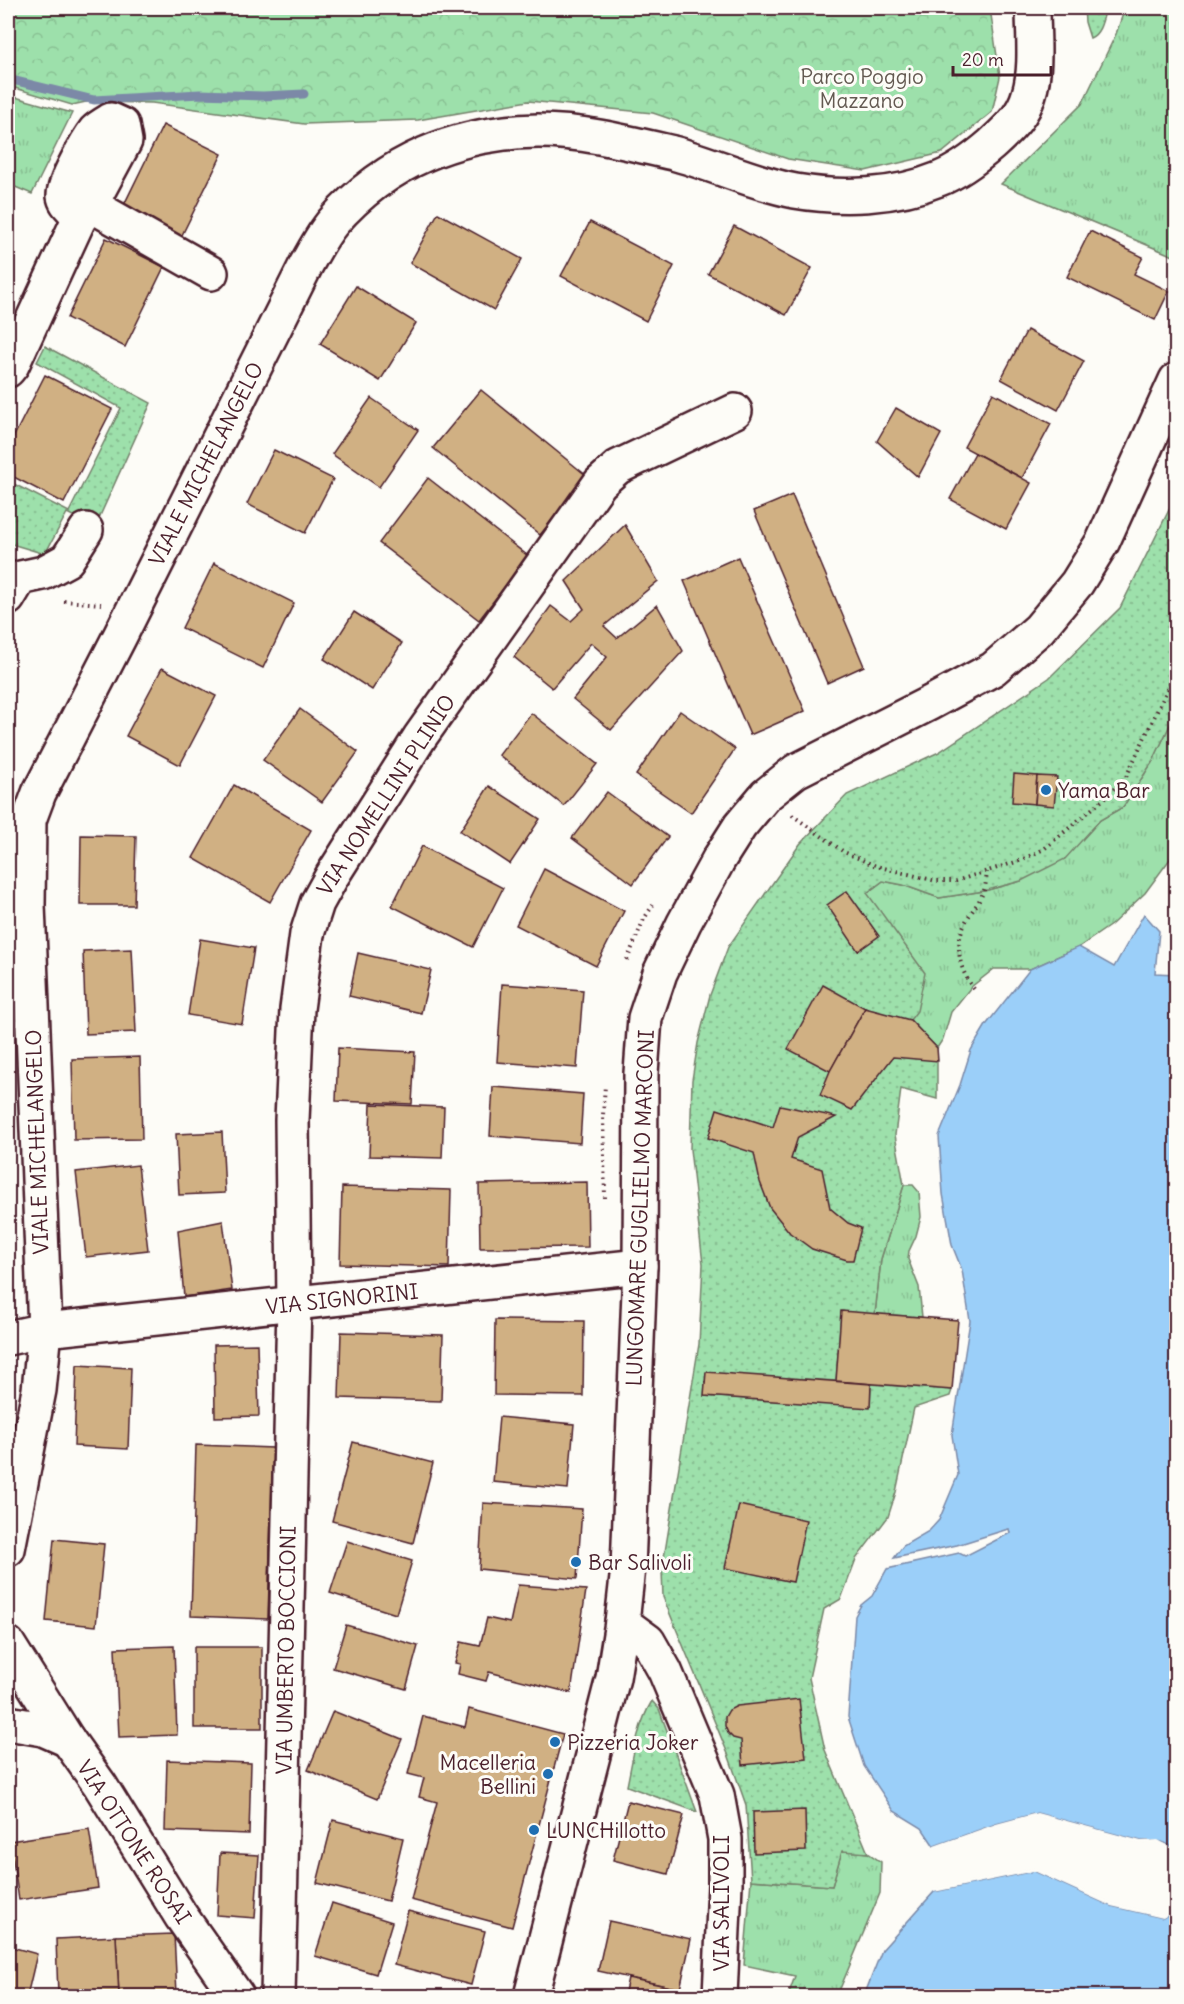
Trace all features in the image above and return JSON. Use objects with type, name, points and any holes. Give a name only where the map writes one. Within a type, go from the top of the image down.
[{"type":"street","name":"VIALE MICHELANGELO","points":[[8,1549],[39,1390],[45,1330],[28,905],[29,820],[39,794],[306,265],[331,224],[357,198],[387,174],[459,141],[495,133],[540,131],[589,135],[675,154],[746,178],[795,191],[842,195],[898,191],[940,179],[980,154],[1011,128],[1022,112],[1030,92],[1033,8]]},
{"type":"street","points":[[8,370],[85,212],[211,273]]},
{"type":"street","name":"LUNGOMARE GUGLIELMO MARCONI","points":[[531,1996],[613,1678],[622,1622],[628,1568],[640,1266],[641,1073],[645,1017],[660,973],[684,923],[740,826],[766,795],[796,771],[930,704],[993,669],[1039,629],[1077,583],[1103,541],[1176,380]]},
{"type":"street","name":"VIA NOMELLINI PLINIO","points":[[294,1304],[292,1120],[297,1009],[307,934],[317,903],[420,737],[600,483],[618,467],[735,411]]},
{"type":"street","points":[[8,598],[20,578],[43,573],[68,560],[86,530]]},
{"type":"street","name":"VIA SIGNORINI","points":[[8,1338],[45,1330],[640,1266]]},
{"type":"street","name":"VIA UMBERTO BOCCIONI","points":[[278,1996],[294,1304]]},
{"type":"street","name":"VIA SALIVOLI","points":[[622,1622],[648,1641],[665,1671],[717,1795],[725,1839],[720,1996]]},
{"type":"street","points":[[8,1644],[68,1740]]},
{"type":"street","name":"VIA OTTONE ROSAI","points":[[8,1723],[43,1729],[68,1740],[100,1785],[181,1916],[237,1996]]},
{"type":"path","points":[[766,795],[828,842],[876,866],[936,881],[956,881],[987,872],[1044,849],[1105,798],[1126,777],[1176,672]]},
{"type":"path","points":[[974,989],[963,970],[959,939],[964,924],[982,896],[987,872]]},
{"type":"green space","name":"Parco Poggio Mazzano","points":[[8,8],[990,8],[1000,77],[992,112],[942,153],[865,171],[788,159],[653,113],[528,101],[418,120],[304,124],[152,103],[86,102],[72,105],[8,86]]},
{"type":"green space","points":[[1084,8],[1106,8],[1097,33],[1090,38],[1085,22]]},
{"type":"green space","points":[[1125,8],[1176,8],[1176,257],[1001,184],[1082,104],[1116,34]]},
{"type":"green space","points":[[8,95],[72,113],[32,194],[8,184]]},
{"type":"green space","points":[[45,346],[151,403],[95,527],[67,513],[45,554],[8,543],[8,481],[69,512],[121,408],[37,362]]},
{"type":"green space","points":[[1176,496],[1176,712],[1153,761],[1123,807],[1100,820],[1065,859],[1021,881],[984,891],[939,898],[903,885],[883,881],[867,893],[925,973],[917,1011],[910,1020],[937,1048],[937,1099],[901,1089],[895,1135],[904,1185],[881,1259],[875,1314],[841,1312],[836,1381],[706,1373],[704,1396],[870,1407],[871,1384],[952,1390],[950,1396],[914,1408],[896,1492],[888,1517],[856,1559],[841,1599],[824,1609],[809,1678],[825,1750],[868,1853],[842,1851],[832,1886],[751,1880],[746,1805],[728,1754],[663,1597],[662,1570],[699,1344],[703,1264],[690,1149],[692,1080],[710,995],[728,947],[800,844],[847,795],[939,752],[1049,678],[1120,608]]},
{"type":"green space","points":[[1176,712],[1176,851],[1145,893],[1111,925],[1079,947],[1030,969],[994,969],[971,987],[951,1012],[943,1039],[937,1048],[910,1020],[867,893],[883,881],[903,885],[939,898],[984,891],[1021,881],[1085,836],[1100,820],[1123,807],[1153,761]]},
{"type":"green space","points":[[904,1185],[913,1185],[919,1192],[921,1217],[908,1259],[919,1287],[922,1317],[875,1314],[881,1259]]},
{"type":"green space","points":[[652,1701],[659,1709],[697,1812],[627,1786],[639,1731]]},
{"type":"green space","points":[[842,1850],[868,1853],[881,1862],[880,1893],[837,1996],[788,1996],[795,1976],[744,1965],[751,1880],[832,1886]]},
{"type":"water","points":[[1144,914],[1159,931],[1155,973],[1176,974],[1176,1853],[1170,1846],[1161,1842],[1141,1841],[1037,1813],[996,1824],[934,1846],[922,1828],[894,1811],[864,1766],[848,1717],[855,1616],[861,1605],[872,1596],[887,1569],[959,1553],[965,1556],[1010,1533],[1009,1529],[957,1545],[894,1558],[903,1546],[929,1531],[939,1520],[958,1475],[952,1435],[970,1321],[962,1270],[952,1245],[943,1194],[939,1136],[960,1085],[971,1050],[986,1025],[1030,969],[1079,947],[1114,967]]},
{"type":"water","points":[[1034,1871],[1111,1906],[1163,1918],[1176,1910],[1176,1996],[864,1996],[882,1950],[934,1892]]},
{"type":"pier","points":[[1037,1813],[1141,1841],[1158,1840],[1173,1848],[1176,1856],[1157,1843],[1141,1844],[1037,1816],[996,1826],[933,1849],[934,1846],[996,1824]]},
{"type":"pier","points":[[1034,1868],[1112,1903],[1162,1915],[1176,1907],[1176,1910],[1163,1918],[1111,1906],[1034,1871],[934,1892],[934,1889]]},
{"type":"building","points":[[163,125],[222,154],[180,239],[121,211]]},
{"type":"building","points":[[438,213],[522,259],[494,310],[410,263]]},
{"type":"building","points":[[590,222],[674,266],[646,321],[561,276]]},
{"type":"building","points":[[734,226],[812,268],[786,315],[708,274]]},
{"type":"building","points":[[1090,231],[1143,257],[1134,274],[1169,291],[1155,320],[1067,277]]},
{"type":"building","points":[[106,238],[164,267],[125,347],[67,318]]},
{"type":"building","points":[[356,286],[416,323],[380,381],[320,344]]},
{"type":"building","points":[[1027,330],[1084,361],[1058,410],[1001,379]]},
{"type":"building","points":[[45,375],[112,409],[64,503],[8,474],[8,448]]},
{"type":"building","points":[[481,390],[587,476],[540,535],[433,448]]},
{"type":"building","points":[[993,393],[1051,424],[1022,478],[964,447]]},
{"type":"building","points":[[371,398],[418,430],[379,487],[332,454]]},
{"type":"building","points":[[896,408],[941,434],[918,477],[877,441]]},
{"type":"building","points":[[274,450],[333,479],[305,533],[247,504]]},
{"type":"building","points":[[975,453],[1031,483],[1006,529],[950,499]]},
{"type":"building","points":[[428,478],[528,556],[479,620],[379,543]]},
{"type":"building","points":[[792,495],[864,666],[827,683],[754,511]]},
{"type":"building","points":[[625,525],[658,581],[604,626],[617,638],[657,605],[683,651],[611,730],[573,699],[607,657],[591,643],[552,688],[514,657],[551,606],[571,621],[584,609],[566,581]]},
{"type":"building","points":[[738,557],[805,711],[750,735],[684,581]]},
{"type":"building","points":[[214,563],[294,603],[263,668],[182,628]]},
{"type":"building","points":[[354,612],[402,643],[372,690],[324,659]]},
{"type":"building","points":[[162,668],[216,696],[180,765],[126,736]]},
{"type":"building","points":[[300,709],[358,752],[322,802],[263,760]]},
{"type":"building","points":[[680,711],[735,749],[691,813],[636,775]]},
{"type":"building","points":[[531,713],[597,764],[564,806],[499,755]]},
{"type":"building","points":[[1014,774],[1037,776],[1035,804],[1012,802]]},
{"type":"building","points":[[1037,776],[1057,777],[1054,806],[1035,804]]},
{"type":"building","points":[[234,785],[311,830],[270,902],[193,858]]},
{"type":"building","points":[[489,786],[540,819],[510,864],[460,831]]},
{"type":"building","points":[[607,792],[668,837],[633,884],[572,838]]},
{"type":"building","points":[[81,835],[136,836],[134,905],[80,905]]},
{"type":"building","points":[[422,846],[503,888],[473,947],[392,906]]},
{"type":"building","points":[[544,869],[624,911],[596,966],[516,925]]},
{"type":"building","points":[[847,891],[879,936],[858,951],[827,905]]},
{"type":"building","points":[[200,939],[254,948],[242,1024],[188,1015]]},
{"type":"building","points":[[132,949],[136,1032],[86,1034],[83,951]]},
{"type":"building","points":[[358,953],[431,970],[421,1013],[349,996]]},
{"type":"building","points":[[502,984],[583,990],[577,1068],[497,1062]]},
{"type":"building","points":[[823,985],[865,1008],[830,1071],[788,1049]]},
{"type":"building","points":[[865,1008],[910,1020],[937,1048],[938,1061],[893,1057],[852,1110],[820,1095],[830,1071]]},
{"type":"building","points":[[338,1048],[415,1052],[412,1104],[336,1101]]},
{"type":"building","points":[[140,1057],[142,1139],[74,1140],[72,1059]]},
{"type":"building","points":[[493,1087],[583,1094],[580,1143],[490,1136]]},
{"type":"building","points":[[371,1104],[444,1107],[442,1158],[369,1156]]},
{"type":"building","points":[[780,1105],[836,1117],[798,1137],[791,1159],[822,1169],[830,1208],[848,1223],[861,1228],[853,1260],[812,1249],[790,1233],[770,1208],[760,1182],[754,1153],[708,1138],[717,1109],[773,1127]]},
{"type":"building","points":[[222,1132],[225,1193],[179,1195],[176,1134]]},
{"type":"building","points":[[138,1165],[148,1250],[86,1257],[76,1172]]},
{"type":"building","points":[[587,1182],[588,1247],[480,1248],[479,1184]]},
{"type":"building","points":[[342,1187],[451,1190],[449,1267],[340,1264]]},
{"type":"building","points":[[223,1221],[232,1290],[184,1297],[178,1230]]},
{"type":"building","points":[[841,1311],[958,1320],[952,1390],[836,1381]]},
{"type":"building","points":[[495,1320],[584,1321],[583,1396],[494,1395]]},
{"type":"building","points":[[341,1332],[443,1335],[441,1401],[339,1398]]},
{"type":"building","points":[[257,1344],[259,1416],[215,1417],[214,1345]]},
{"type":"building","points":[[77,1365],[131,1368],[128,1449],[74,1446]]},
{"type":"building","points":[[706,1372],[871,1384],[870,1408],[704,1396]]},
{"type":"building","points":[[499,1417],[574,1424],[568,1489],[493,1482]]},
{"type":"building","points":[[353,1442],[433,1463],[413,1543],[332,1521]]},
{"type":"building","points":[[196,1445],[273,1448],[268,1619],[191,1616]]},
{"type":"building","points":[[483,1503],[582,1509],[577,1579],[479,1569]]},
{"type":"building","points":[[739,1505],[806,1520],[793,1582],[725,1568]]},
{"type":"building","points":[[54,1539],[104,1544],[96,1626],[46,1621]]},
{"type":"building","points":[[347,1541],[412,1561],[396,1614],[330,1593]]},
{"type":"building","points":[[518,1585],[586,1590],[571,1693],[489,1672],[486,1681],[458,1674],[460,1664],[455,1663],[461,1642],[480,1646],[487,1618],[510,1623]]},
{"type":"building","points":[[346,1625],[418,1646],[406,1689],[333,1668]]},
{"type":"building","points":[[174,1646],[177,1735],[119,1737],[115,1648]]},
{"type":"building","points":[[194,1647],[262,1647],[262,1728],[194,1728]]},
{"type":"building","points":[[799,1699],[806,1758],[743,1765],[741,1740],[733,1738],[725,1726],[725,1717],[729,1710],[737,1706]]},
{"type":"building","points":[[469,1709],[563,1734],[512,1927],[411,1900],[437,1802],[419,1797],[424,1778],[408,1774],[423,1716],[465,1727]]},
{"type":"building","points":[[333,1711],[402,1739],[377,1799],[308,1770]]},
{"type":"building","points":[[167,1760],[251,1763],[249,1834],[165,1831]]},
{"type":"building","points":[[628,1801],[684,1815],[668,1874],[613,1860]]},
{"type":"building","points":[[805,1810],[806,1851],[754,1853],[753,1812]]},
{"type":"building","points":[[333,1820],[403,1838],[388,1901],[317,1883]]},
{"type":"building","points":[[89,1829],[98,1888],[19,1900],[10,1841]]},
{"type":"building","points":[[220,1853],[259,1855],[255,1918],[217,1915]]},
{"type":"building","points":[[332,1903],[392,1922],[376,1974],[315,1956]]},
{"type":"building","points":[[408,1911],[485,1931],[471,1985],[394,1965]]},
{"type":"building","points":[[609,1921],[691,1939],[680,1989],[598,1971]]},
{"type":"building","points":[[174,1934],[177,1994],[119,1996],[116,1936]]},
{"type":"building","points":[[116,1936],[119,1996],[58,1996],[56,1939]]},
{"type":"building","points":[[8,1946],[37,1954],[27,1996],[8,1996]]},
{"type":"building","points":[[628,1978],[680,1989],[678,1996],[624,1996]]},
{"type":"waterway","points":[[8,79],[94,100],[200,94],[263,96],[304,94]]},
{"type":"place","name":"Yama Bar","points":[[1046,790]]},
{"type":"place","name":"Bar Salivoli","points":[[576,1562]]},
{"type":"place","name":"Pizzeria Joker","points":[[555,1742]]},
{"type":"place","name":"Macelleria Bellini","points":[[548,1774]]},
{"type":"place","name":"LUNCHillotto","points":[[534,1830]]}]
